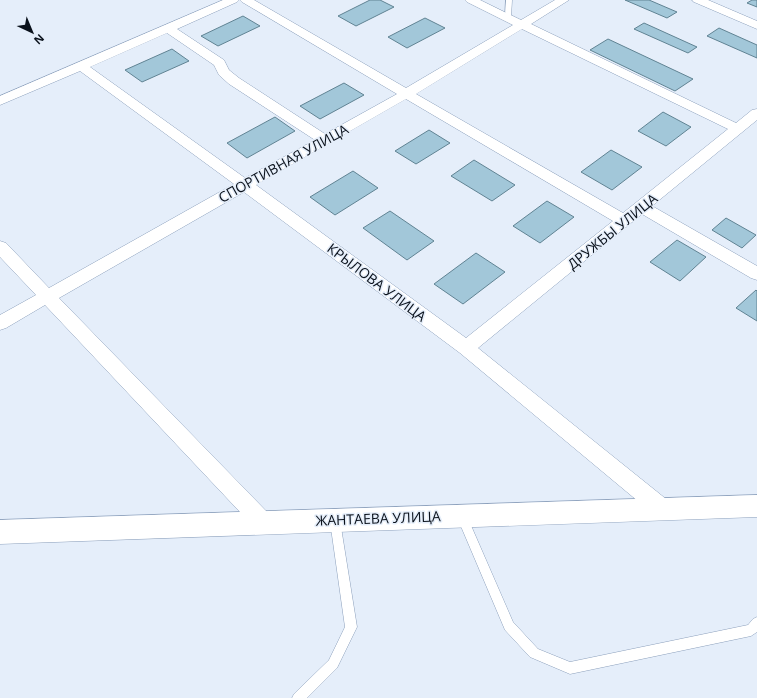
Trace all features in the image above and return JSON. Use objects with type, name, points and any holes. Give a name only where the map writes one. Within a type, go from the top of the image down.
[{"type":"main road","name":"ЖАНТАЕВА УЛИЦА","points":[[0,532],[335,519],[757,506]]},
{"type":"street","points":[[0,101],[233,0]]},
{"type":"street","points":[[246,0],[624,221]]},
{"type":"street","points":[[471,0],[738,129]]},
{"type":"street","name":"СПОРТИВНАЯ УЛИЦА","points":[[0,323],[406,94],[564,0]]},
{"type":"street","points":[[698,0],[757,25]]},
{"type":"street","points":[[168,28],[219,63],[224,72],[234,81],[324,140]]},
{"type":"street","name":"КРЫЛОВА УЛИЦА","points":[[81,66],[466,348],[664,510]]},
{"type":"street","name":"ДРУЖБЫ УЛИЦА","points":[[466,348],[757,113]]},
{"type":"street","points":[[641,207],[757,274]]},
{"type":"street","points":[[0,247],[263,522]]},
{"type":"lane","points":[[508,17],[509,0]]},
{"type":"lane","points":[[462,516],[509,626],[534,653],[570,668],[751,630],[757,623]]},
{"type":"lane","points":[[298,698],[333,664],[351,627],[335,519]]},
{"type":"building","points":[[370,0],[380,0],[394,7],[356,26],[338,16]]},
{"type":"building","points":[[625,0],[649,0],[677,12],[667,18]]},
{"type":"building","points":[[752,0],[757,0],[757,7],[747,3]]},
{"type":"building","points":[[243,16],[260,26],[218,46],[201,36]]},
{"type":"building","points":[[425,18],[445,28],[407,48],[388,37]]},
{"type":"building","points":[[644,23],[697,47],[688,53],[634,29]]},
{"type":"building","points":[[719,28],[757,45],[757,58],[707,36]]},
{"type":"building","points":[[608,39],[693,79],[675,91],[590,50]]},
{"type":"building","points":[[172,49],[189,61],[142,82],[125,70]]},
{"type":"building","points":[[344,83],[364,95],[320,119],[300,106]]},
{"type":"building","points":[[663,112],[691,127],[666,146],[638,131]]},
{"type":"building","points":[[275,117],[295,131],[247,158],[227,143]]},
{"type":"building","points":[[429,130],[450,143],[416,164],[395,151]]},
{"type":"building","points":[[611,150],[642,167],[612,190],[581,172]]},
{"type":"building","points":[[474,160],[515,185],[492,201],[451,176]]},
{"type":"building","points":[[353,171],[378,188],[335,215],[310,197]]},
{"type":"building","points":[[547,201],[574,217],[540,243],[513,226]]},
{"type":"building","points":[[390,211],[434,241],[407,260],[363,228]]},
{"type":"building","points":[[726,218],[756,235],[742,248],[712,230]]},
{"type":"building","points":[[677,240],[706,257],[680,281],[650,262]]},
{"type":"building","points":[[476,253],[505,272],[463,304],[434,284]]},
{"type":"building","points":[[756,290],[757,291],[757,321],[736,308]]}]
